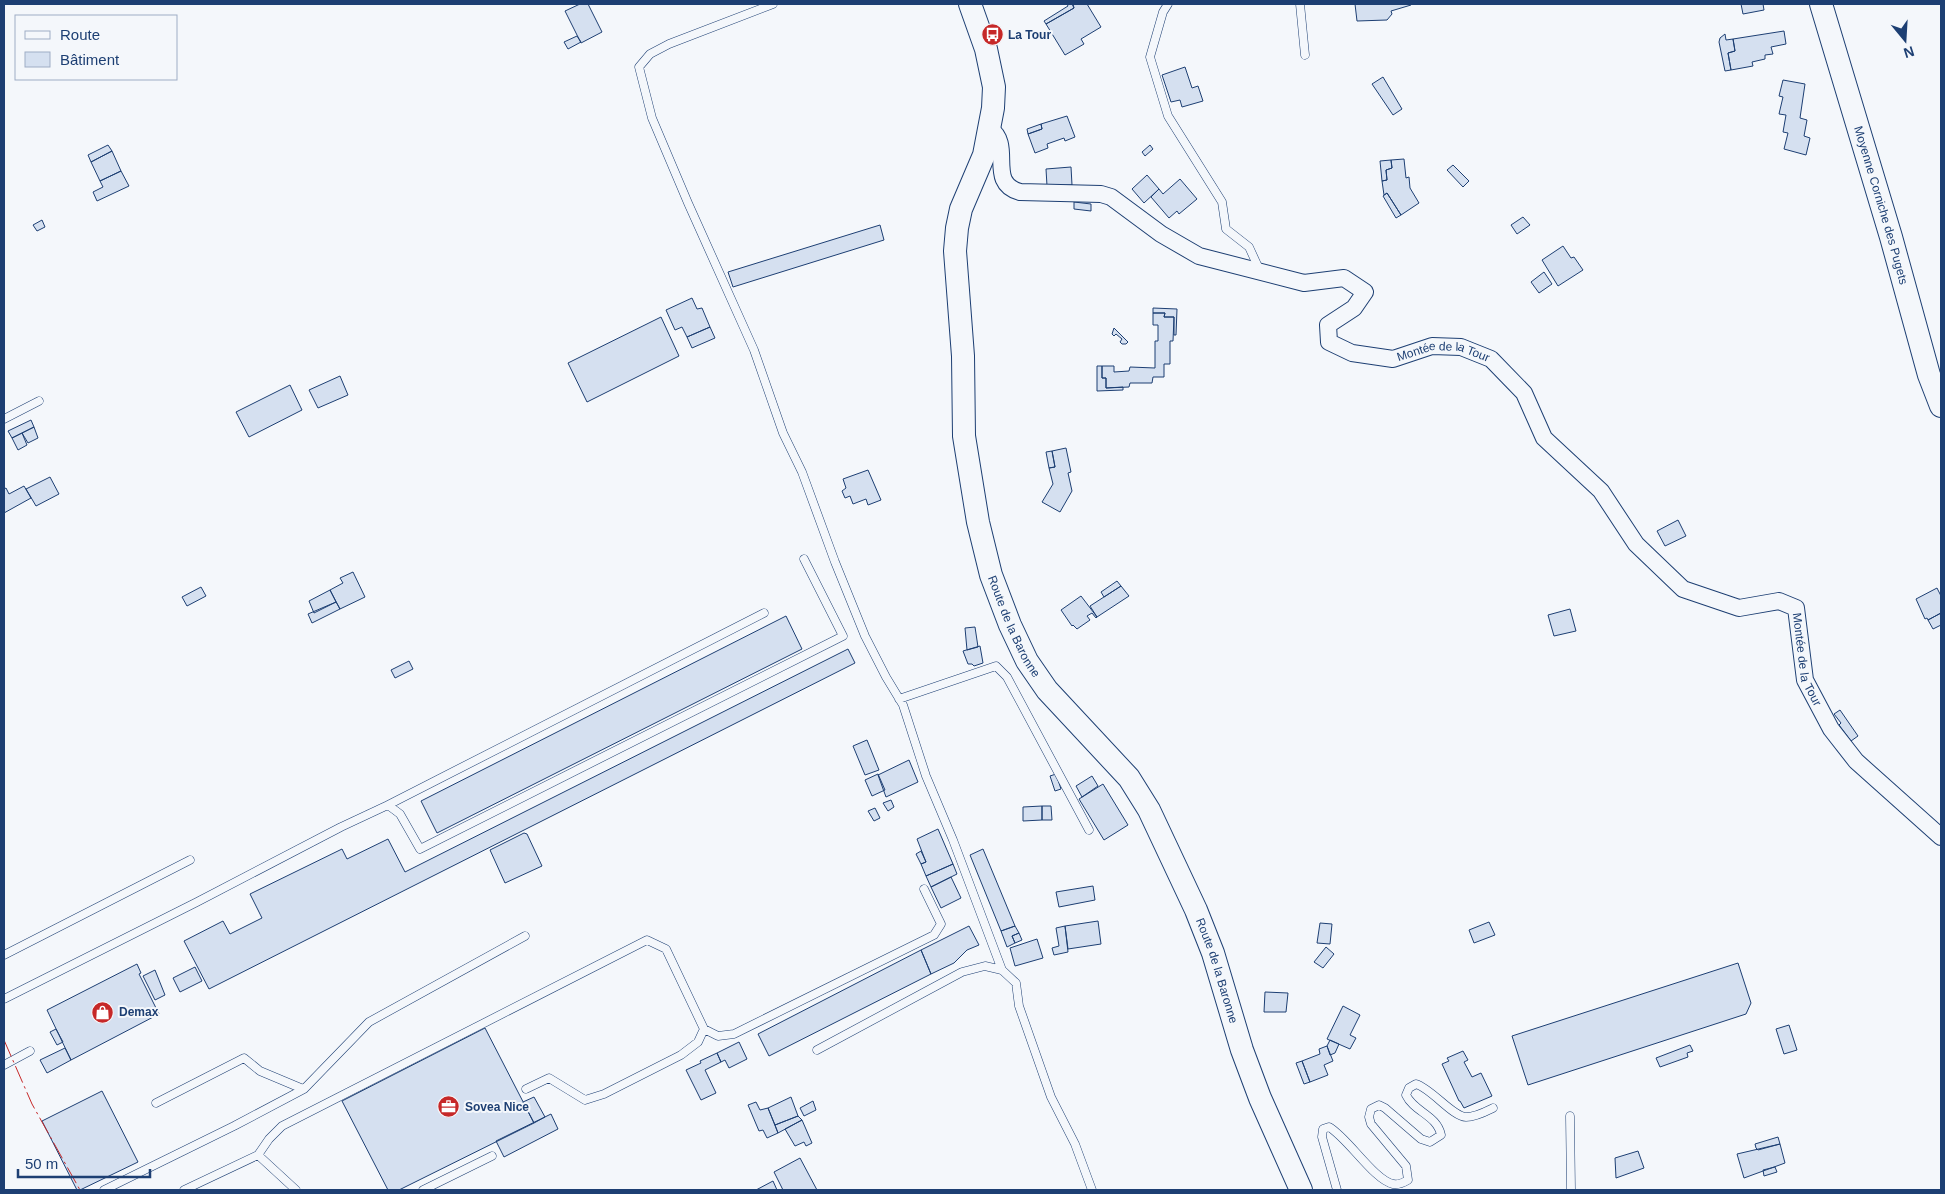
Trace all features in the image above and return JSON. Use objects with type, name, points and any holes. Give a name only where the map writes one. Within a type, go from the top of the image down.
[{"type":"main road","name":"Route de la Baronne","points":[[970,4],[986,49],[994,87],[990,129],[984,155],[962,209],[957,228],[955,251],[963,356],[964,436],[978,522],[992,575],[1013,632],[1027,661],[1042,683],[1129,778],[1149,810],[1196,910],[1212,953],[1242,1050],[1301,1190]]},
{"type":"main road","name":"Moyenne Corniche des Pugets","points":[[1821,4],[1891,237],[1929,374],[1941,406]]},
{"type":"street","name":"Montée de la Tour","points":[[990,129],[997,134],[1000,140],[1002,174],[1004,182],[1011,190],[1020,192],[1101,194],[1111,197],[1161,234],[1199,256],[1304,283],[1344,278],[1365,292],[1354,308],[1328,325],[1329,342],[1352,353],[1393,359],[1432,346],[1461,347],[1491,359],[1524,393],[1544,438],[1601,491],[1636,544],[1683,589],[1739,608],[1779,601],[1796,608],[1805,680],[1831,729],[1856,761],[1941,837]]},
{"type":"lane","points":[[773,4],[669,44],[650,54],[640,67],[652,118],[754,350],[783,433],[802,472],[838,570],[865,636],[903,705],[926,776],[953,840],[1002,970],[1016,983],[1019,1006],[1051,1097],[1075,1144],[1092,1190]]},
{"type":"lane","points":[[1168,4],[1163,12],[1150,57],[1168,116],[1222,202],[1226,229],[1249,247],[1261,273]]},
{"type":"lane","points":[[1300,4],[1306,55]]},
{"type":"lane","points":[[4,419],[39,401]]},
{"type":"lane","points":[[388,806],[400,814],[420,849],[843,636],[804,559]]},
{"type":"lane","points":[[4,1000],[764,613]]},
{"type":"lane","points":[[900,699],[996,666],[1007,677],[1089,830]]},
{"type":"lane","points":[[4,955],[190,860]]},
{"type":"lane","points":[[184,1190],[258,1155],[269,1139],[282,1126],[647,940],[666,949],[704,1029],[718,1036],[734,1034],[934,935],[941,924],[924,889]]},
{"type":"lane","points":[[104,1190],[234,1126],[303,1089],[369,1022],[525,936]]},
{"type":"lane","points":[[817,1050],[962,972],[985,966],[1002,970]]},
{"type":"lane","points":[[526,1089],[549,1078],[585,1100],[604,1094],[681,1055],[698,1042],[704,1029]]},
{"type":"lane","points":[[4,1065],[30,1051]]},
{"type":"lane","points":[[156,1103],[244,1058],[260,1071],[303,1089]]},
{"type":"lane","points":[[1337,1190],[1322,1137],[1323,1129],[1329,1127],[1337,1131],[1358,1156],[1386,1180],[1394,1184],[1403,1183],[1408,1180],[1406,1166],[1371,1124],[1369,1117],[1371,1109],[1379,1105],[1385,1108],[1421,1139],[1430,1142],[1441,1135],[1440,1127],[1409,1101],[1406,1095],[1409,1088],[1416,1084],[1425,1087],[1456,1113],[1464,1117],[1477,1115],[1493,1108]]},
{"type":"lane","points":[[1570,1116],[1571,1190]]},
{"type":"lane","points":[[258,1155],[296,1190]]},
{"type":"lane","points":[[423,1190],[492,1156]]},
{"type":"building","points":[[580,4],[588,4],[602,32],[581,43],[565,11]]},
{"type":"building","points":[[1067,4],[1073,4],[1074,8],[1046,24],[1044,21],[1068,6]]},
{"type":"building","points":[[1072,4],[1087,4],[1101,27],[1081,39],[1084,44],[1065,55],[1046,24],[1074,8]]},
{"type":"building","points":[[1355,4],[1411,5],[1391,11],[1392,14],[1387,20],[1357,21]]},
{"type":"building","points":[[1741,4],[1763,4],[1764,10],[1743,14]]},
{"type":"building","points":[[1784,31],[1786,44],[1771,47],[1773,54],[1765,55],[1765,59],[1752,62],[1753,66],[1731,70],[1728,53],[1735,51],[1733,39]]},
{"type":"building","points":[[1725,34],[1726,40],[1733,39],[1735,51],[1728,53],[1731,70],[1725,71],[1719,42],[1720,38]]},
{"type":"building","points":[[577,36],[581,42],[568,49],[564,42]]},
{"type":"building","points":[[1185,67],[1192,88],[1198,86],[1203,101],[1182,107],[1180,100],[1171,102],[1162,75]]},
{"type":"building","points":[[1383,77],[1402,109],[1393,115],[1372,84]]},
{"type":"building","points":[[1783,80],[1805,84],[1800,118],[1807,120],[1804,136],[1810,138],[1806,155],[1784,149],[1788,133],[1783,132],[1786,115],[1779,114],[1783,97],[1779,96]]},
{"type":"building","points":[[1067,116],[1075,137],[1065,141],[1064,138],[1047,144],[1048,148],[1035,153],[1028,134],[1042,129],[1041,124]]},
{"type":"building","points":[[1041,124],[1042,129],[1028,134],[1027,129]]},
{"type":"building","points":[[108,145],[112,151],[91,162],[88,155]]},
{"type":"building","points":[[1150,145],[1153,149],[1145,156],[1142,152]]},
{"type":"building","points":[[112,151],[121,171],[100,181],[91,162]]},
{"type":"building","points":[[1404,159],[1406,178],[1409,177],[1410,188],[1419,203],[1401,215],[1387,193],[1384,195],[1382,181],[1387,180],[1386,170],[1392,168],[1391,160]]},
{"type":"building","points":[[1391,160],[1392,168],[1386,170],[1387,180],[1382,181],[1380,161]]},
{"type":"building","points":[[1453,165],[1469,181],[1463,187],[1447,170]]},
{"type":"building","points":[[1071,167],[1072,185],[1047,186],[1046,169]]},
{"type":"building","points":[[121,171],[129,186],[97,201],[93,192],[103,187],[100,181]]},
{"type":"building","points":[[1147,175],[1159,189],[1144,203],[1132,189]]},
{"type":"building","points":[[1180,179],[1197,199],[1179,214],[1177,211],[1169,218],[1151,197],[1159,189],[1163,194]]},
{"type":"building","points":[[1387,193],[1401,215],[1396,218],[1383,196]]},
{"type":"building","points":[[1074,202],[1091,204],[1091,211],[1074,209]]},
{"type":"building","points":[[1523,217],[1530,225],[1517,234],[1511,225]]},
{"type":"building","points":[[42,220],[45,227],[37,231],[33,225]]},
{"type":"building","points":[[880,225],[884,240],[733,287],[728,272]]},
{"type":"building","points":[[1563,246],[1571,258],[1574,257],[1583,270],[1558,286],[1542,260]]},
{"type":"building","points":[[1544,272],[1552,284],[1539,293],[1531,282]]},
{"type":"building","points":[[692,298],[697,309],[702,308],[710,327],[687,337],[682,327],[675,330],[666,310]]},
{"type":"building","points":[[1153,308],[1177,309],[1176,335],[1174,335],[1174,317],[1164,317],[1165,313],[1153,313]]},
{"type":"building","points":[[1153,313],[1165,313],[1164,317],[1174,317],[1173,341],[1170,341],[1170,364],[1164,364],[1164,377],[1153,377],[1152,383],[1130,383],[1129,387],[1106,388],[1106,378],[1102,378],[1102,366],[1114,366],[1114,372],[1129,371],[1130,367],[1155,368],[1155,341],[1158,341],[1158,325],[1153,325]]},
{"type":"building","points":[[661,317],[679,356],[587,402],[568,363]]},
{"type":"building","points":[[710,327],[715,338],[692,348],[687,337]]},
{"type":"building","points":[[1114,328],[1128,342],[1126,344],[1120,342],[1122,339],[1116,334],[1114,336],[1112,334]]},
{"type":"building","points":[[1097,366],[1102,366],[1102,378],[1106,378],[1106,388],[1123,387],[1123,390],[1097,391]]},
{"type":"building","points":[[340,376],[348,395],[318,408],[309,390]]},
{"type":"building","points":[[290,385],[302,410],[249,437],[236,412]]},
{"type":"building","points":[[31,420],[34,427],[12,438],[8,431]]},
{"type":"building","points":[[34,427],[38,438],[28,443],[22,433]]},
{"type":"building","points":[[22,433],[27,445],[18,450],[12,438]]},
{"type":"building","points":[[1066,448],[1071,472],[1068,473],[1072,491],[1060,512],[1042,502],[1053,484],[1049,468],[1055,467],[1052,451]]},
{"type":"building","points":[[1052,451],[1055,467],[1049,468],[1046,452]]},
{"type":"building","points":[[868,470],[881,500],[868,505],[866,499],[853,504],[850,496],[845,498],[842,491],[846,488],[843,479]]},
{"type":"building","points":[[50,477],[59,494],[36,506],[26,489]]},
{"type":"building","points":[[24,486],[31,498],[4,513],[4,489],[6,488],[9,494]]},
{"type":"building","points":[[1678,520],[1686,536],[1665,546],[1657,531]]},
{"type":"building","points":[[353,572],[365,597],[340,609],[330,590],[343,583],[340,578]]},
{"type":"building","points":[[1117,581],[1121,586],[1104,597],[1101,592]]},
{"type":"building","points":[[1121,586],[1129,596],[1097,617],[1090,606]]},
{"type":"building","points":[[201,587],[206,596],[187,606],[182,597]]},
{"type":"building","points":[[1937,588],[1941,596],[1941,613],[1928,620],[1927,618],[1925,619],[1916,599]]},
{"type":"building","points":[[330,590],[336,602],[314,613],[309,601]]},
{"type":"building","points":[[1081,596],[1097,617],[1092,613],[1087,616],[1090,620],[1077,629],[1072,626],[1061,610]]},
{"type":"building","points":[[336,602],[340,609],[312,623],[308,614]]},
{"type":"building","points":[[1570,609],[1576,631],[1554,636],[1548,615]]},
{"type":"building","points":[[1941,613],[1941,625],[1933,629],[1928,620]]},
{"type":"building","points":[[786,616],[802,649],[437,833],[421,801]]},
{"type":"building","points":[[975,627],[978,647],[967,650],[965,628]]},
{"type":"building","points":[[980,646],[983,663],[974,666],[968,664],[963,651]]},
{"type":"building","points":[[848,649],[855,663],[209,989],[184,941],[223,921],[230,934],[262,918],[250,894],[342,849],[347,859],[388,839],[405,872]]},
{"type":"building","points":[[409,661],[413,669],[395,678],[391,670]]},
{"type":"building","points":[[1840,710],[1858,736],[1851,741],[1839,725],[1841,723],[1834,714]]},
{"type":"building","points":[[867,740],[879,770],[865,775],[853,746]]},
{"type":"building","points":[[909,760],[918,782],[886,797],[878,775]]},
{"type":"building","points":[[878,774],[885,790],[872,796],[865,780]]},
{"type":"building","points":[[1056,774],[1061,789],[1055,791],[1050,776]]},
{"type":"building","points":[[1092,776],[1098,786],[1082,797],[1076,786]]},
{"type":"building","points":[[1103,784],[1128,825],[1104,840],[1079,799]]},
{"type":"building","points":[[891,800],[894,807],[888,811],[883,803]]},
{"type":"building","points":[[1042,806],[1051,806],[1052,820],[1042,820]]},
{"type":"building","points":[[1042,806],[1042,820],[1023,821],[1023,807]]},
{"type":"building","points":[[875,808],[880,818],[874,821],[868,811]]},
{"type":"building","points":[[938,829],[953,864],[926,876],[921,864],[926,862],[917,839]]},
{"type":"building","points":[[524,833],[527,834],[542,866],[505,883],[490,850]]},
{"type":"building","points":[[983,849],[1015,926],[1001,931],[970,855]]},
{"type":"building","points":[[921,851],[926,862],[921,864],[916,854]]},
{"type":"building","points":[[953,864],[957,874],[931,887],[926,876]]},
{"type":"building","points":[[951,877],[961,898],[941,908],[931,887]]},
{"type":"building","points":[[1093,886],[1095,900],[1059,907],[1056,892]]},
{"type":"building","points":[[1098,921],[1101,944],[1068,949],[1065,926]]},
{"type":"building","points":[[1489,922],[1495,935],[1474,943],[1469,930]]},
{"type":"building","points":[[1320,923],[1332,924],[1330,944],[1317,943]]},
{"type":"building","points":[[969,926],[979,945],[967,950],[954,963],[931,974],[921,950]]},
{"type":"building","points":[[1015,926],[1019,933],[1012,936],[1015,943],[1007,947],[1001,931]]},
{"type":"building","points":[[1065,926],[1068,952],[1054,955],[1052,948],[1059,946],[1056,928]]},
{"type":"building","points":[[1019,933],[1022,940],[1015,943],[1012,936]]},
{"type":"building","points":[[1037,939],[1043,958],[1015,966],[1010,948]]},
{"type":"building","points":[[1326,947],[1334,954],[1323,968],[1314,962]]},
{"type":"building","points":[[921,950],[931,974],[769,1056],[758,1034]]},
{"type":"building","points":[[1738,963],[1751,1003],[1746,1014],[1528,1085],[1512,1036]]},
{"type":"building","name":"Demax","points":[[137,964],[141,973],[139,974],[159,1014],[71,1060],[47,1010]]},
{"type":"building","points":[[195,967],[202,981],[180,992],[173,978]]},
{"type":"building","points":[[155,970],[165,995],[155,1000],[143,976]]},
{"type":"building","points":[[1265,992],[1288,993],[1286,1012],[1264,1012]]},
{"type":"building","points":[[1343,1006],[1360,1015],[1350,1035],[1356,1038],[1350,1049],[1327,1039]]},
{"type":"building","points":[[1789,1025],[1797,1050],[1784,1054],[1776,1029]]},
{"type":"building","points":[[485,1028],[534,1123],[399,1190],[388,1190],[342,1101]]},
{"type":"building","points":[[56,1029],[63,1042],[57,1045],[50,1032]]},
{"type":"building","points":[[1330,1040],[1339,1044],[1335,1053],[1330,1055],[1327,1046]]},
{"type":"building","points":[[739,1042],[747,1059],[729,1068],[725,1060],[721,1062],[717,1053]]},
{"type":"building","points":[[1690,1045],[1693,1051],[1687,1053],[1688,1057],[1660,1067],[1656,1058]]},
{"type":"building","points":[[1327,1046],[1333,1061],[1324,1065],[1328,1075],[1310,1082],[1302,1061],[1320,1054],[1319,1049]]},
{"type":"building","points":[[65,1048],[71,1060],[47,1073],[40,1060]]},
{"type":"building","points":[[1463,1051],[1468,1060],[1464,1062],[1472,1077],[1481,1073],[1492,1096],[1464,1108],[1442,1064],[1449,1061],[1447,1058]]},
{"type":"building","points":[[717,1053],[721,1062],[705,1070],[716,1093],[701,1100],[686,1070]]},
{"type":"building","points":[[1302,1061],[1310,1082],[1304,1084],[1296,1063]]},
{"type":"building","points":[[102,1091],[138,1162],[77,1190],[42,1121]]},
{"type":"building","points":[[534,1097],[545,1117],[534,1123],[523,1102]]},
{"type":"building","points":[[791,1097],[798,1116],[775,1125],[768,1108]]},
{"type":"building","points":[[813,1101],[816,1110],[804,1116],[800,1108]]},
{"type":"building","points":[[756,1102],[760,1110],[768,1108],[778,1133],[767,1138],[763,1130],[759,1131],[748,1105]]},
{"type":"building","points":[[551,1114],[558,1129],[504,1157],[496,1141]]},
{"type":"building","points":[[798,1116],[802,1120],[778,1133],[775,1125]]},
{"type":"building","points":[[802,1120],[812,1143],[806,1146],[804,1142],[795,1146],[785,1129]]},
{"type":"building","points":[[1778,1137],[1780,1144],[1758,1150],[1756,1148],[1755,1144]]},
{"type":"building","points":[[1780,1144],[1785,1163],[1744,1178],[1737,1154]]},
{"type":"building","points":[[1638,1151],[1644,1168],[1616,1178],[1615,1158]]},
{"type":"building","points":[[800,1158],[817,1190],[783,1190],[774,1172]]},
{"type":"building","points":[[1775,1167],[1777,1172],[1764,1176],[1763,1170]]},
{"type":"building","points":[[773,1181],[777,1190],[756,1190]]},
{"type":"power","points":[[4,1040],[32,1104],[80,1190]]},
{"type":"place","name":"La Tour","points":[[992,35]]},
{"type":"place","name":"Demax","points":[[103,1012]]},
{"type":"place","name":"Sovea Nice","points":[[449,1107]]}]
